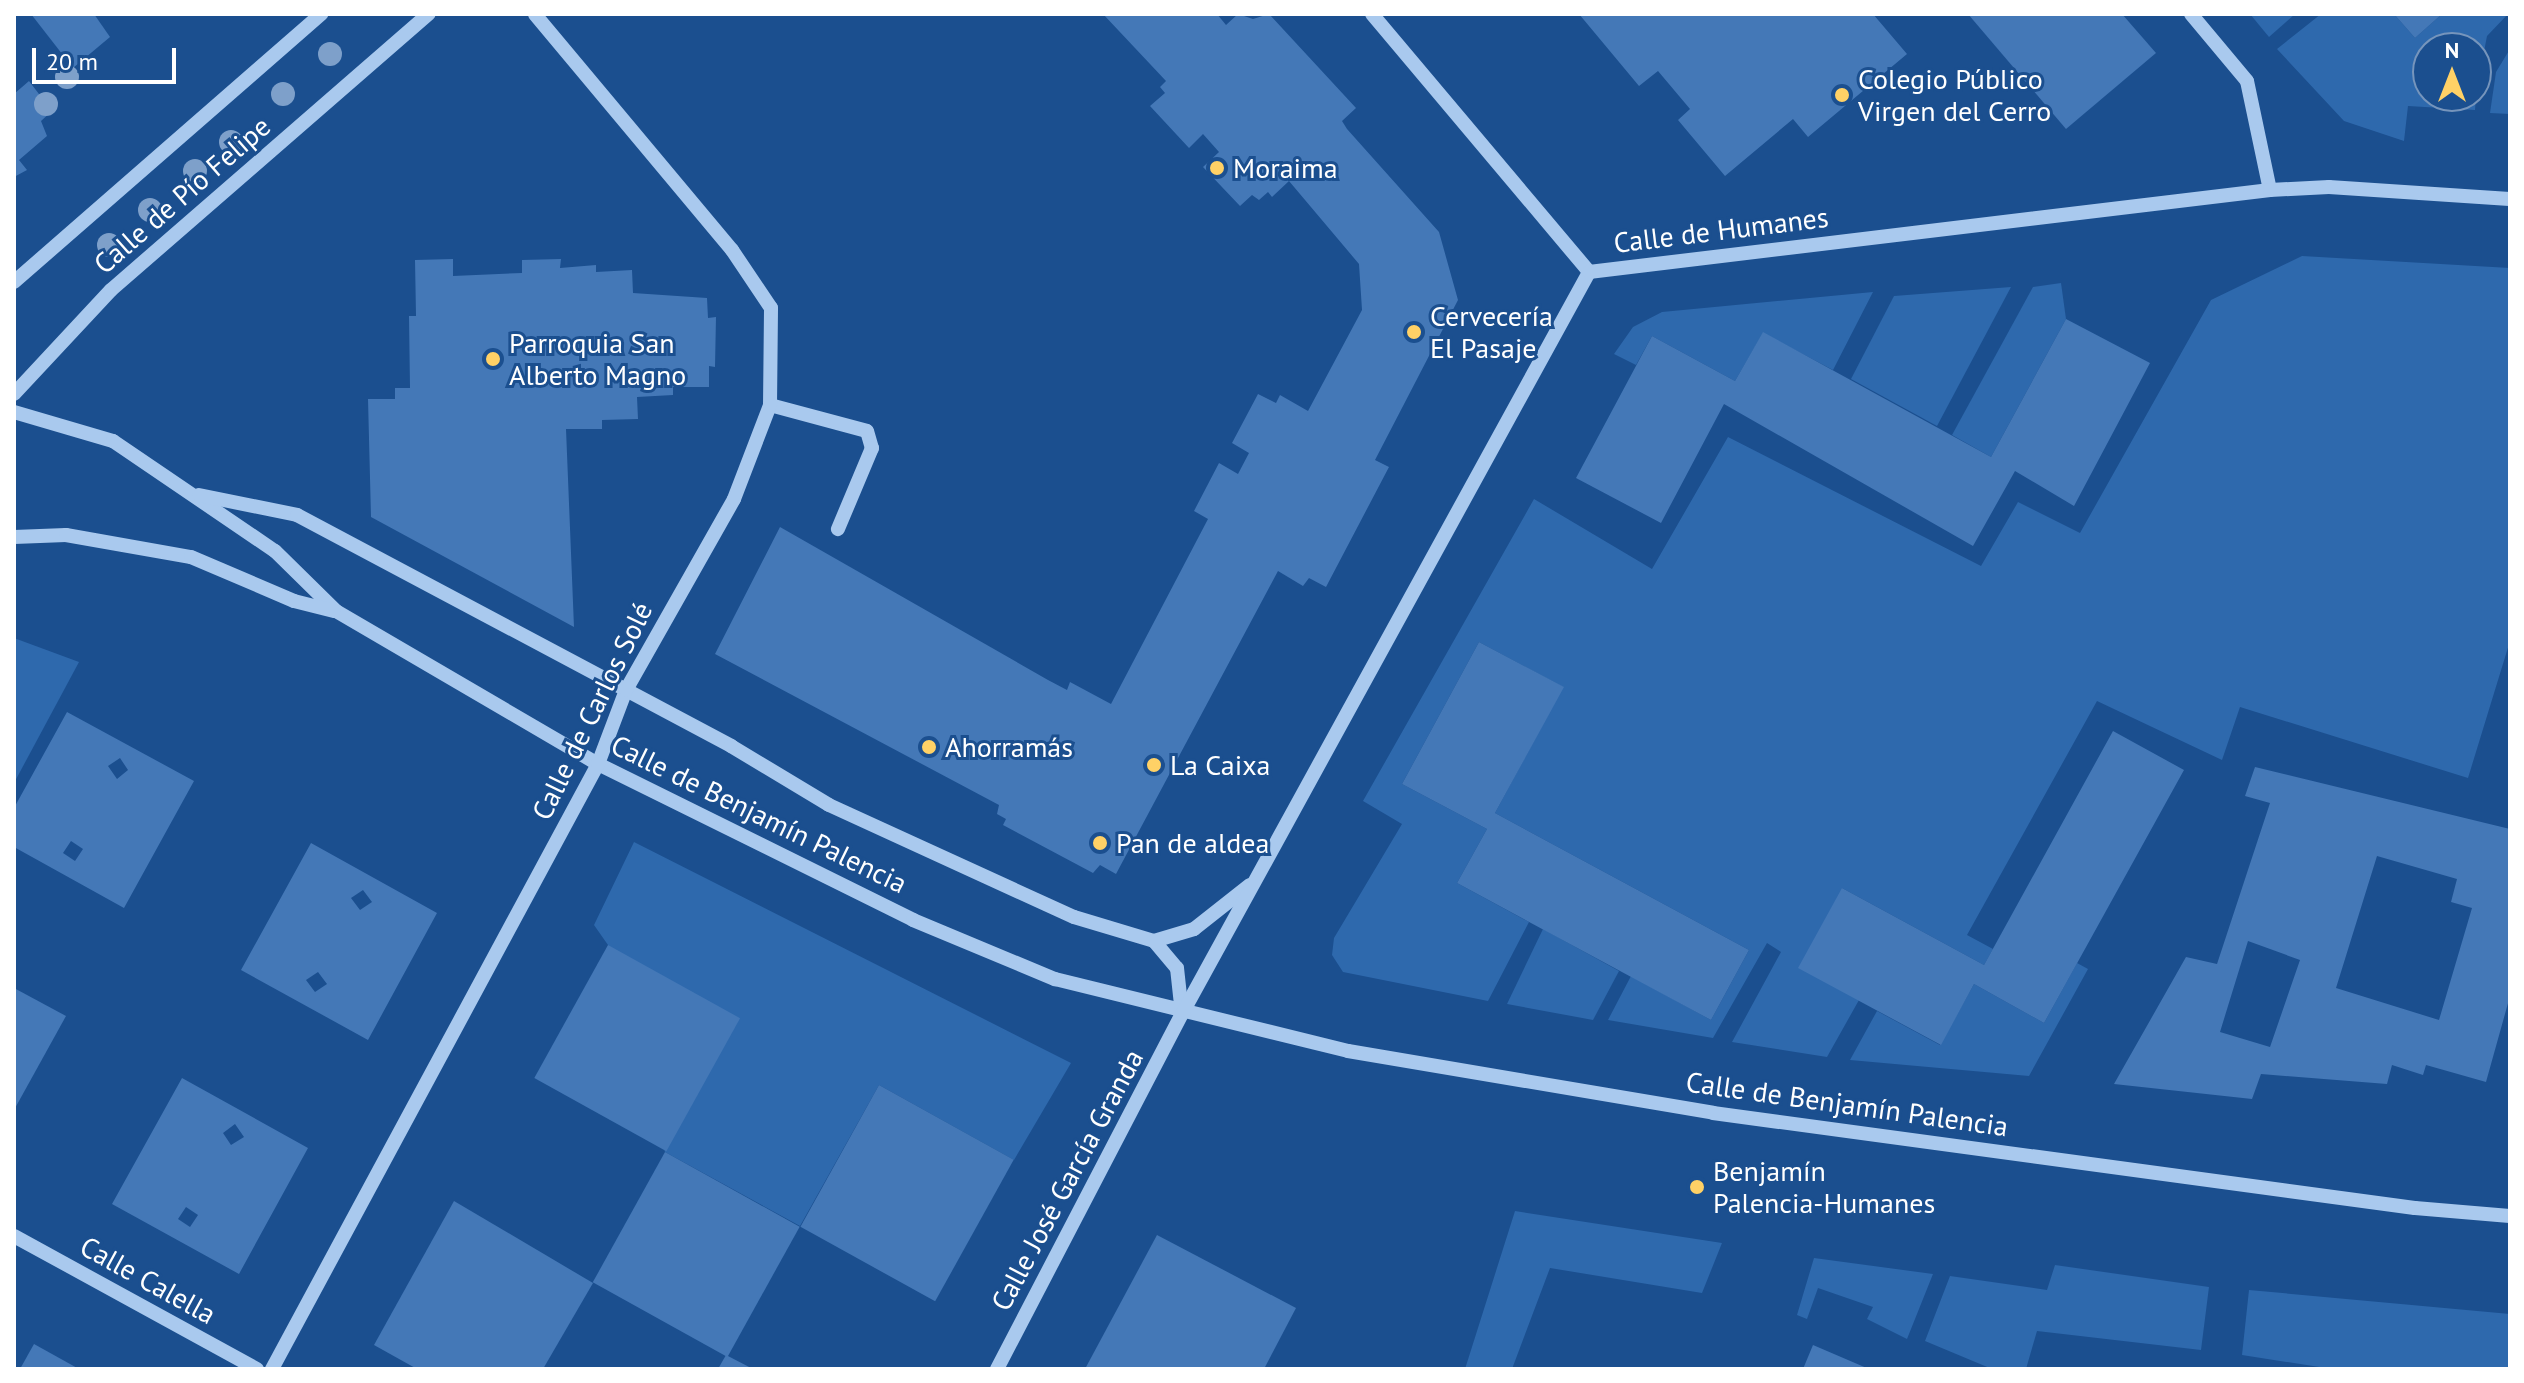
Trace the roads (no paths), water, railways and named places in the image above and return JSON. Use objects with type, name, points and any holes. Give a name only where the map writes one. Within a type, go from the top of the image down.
[{"type":"street","name":"Calle de Pío Felipe","points":[[14,282],[321,14]]},
{"type":"street","name":"Calle de Pío Felipe","points":[[14,394],[111,290],[429,14]]},
{"type":"street","name":"Calle de Carlos Solé","points":[[272,1369],[598,764],[626,690],[734,499],[770,405],[771,308],[732,250],[535,14]]},
{"type":"street","points":[[1372,14],[1589,272]]},
{"type":"street","points":[[2191,14],[2247,81],[2270,190]]},
{"type":"street","name":"Calle de Humanes","points":[[1182,1014],[1589,272],[2270,190],[2329,187],[2510,199]]},
{"type":"street","points":[[770,405],[867,431],[872,448],[838,529]]},
{"type":"street","name":"Calle de Benjamín Palencia","points":[[14,412],[113,441],[275,551],[336,611],[598,764],[913,920],[1055,979],[1182,1014],[1348,1051],[1713,1113],[2400,1206],[2510,1216]]},
{"type":"street","name":"Calle de Benjamín Palencia","points":[[191,493],[297,515],[626,690],[829,805],[930,854],[1074,917],[1154,941]]},
{"type":"street","name":"Calle de Benjamín Palencia","points":[[14,537],[66,535],[191,557],[294,601],[336,611]]},
{"type":"street","points":[[1182,1014],[1177,968],[1154,941],[1194,929],[1256,880]]},
{"type":"street","name":"Calle José García Granda","points":[[997,1369],[1182,1014]]},
{"type":"street","name":"Calle Calella","points":[[14,1236],[257,1369]]},
{"type":"place","name":"Colegio Público Virgen del Cerro","points":[[1842,95]]},
{"type":"place","name":"Moraima","points":[[1217,168]]},
{"type":"place","name":"Cervecería El Pasaje","points":[[1414,332]]},
{"type":"place","name":"Parroquia San Alberto Magno","points":[[493,359]]},
{"type":"place","name":"Ahorramás","points":[[929,747]]},
{"type":"place","name":"La Caixa","points":[[1154,765]]},
{"type":"place","name":"Pan de aldea","points":[[1100,843]]},
{"type":"place","name":"Benjamín Palencia-Humanes","points":[[1697,1187]]}]
